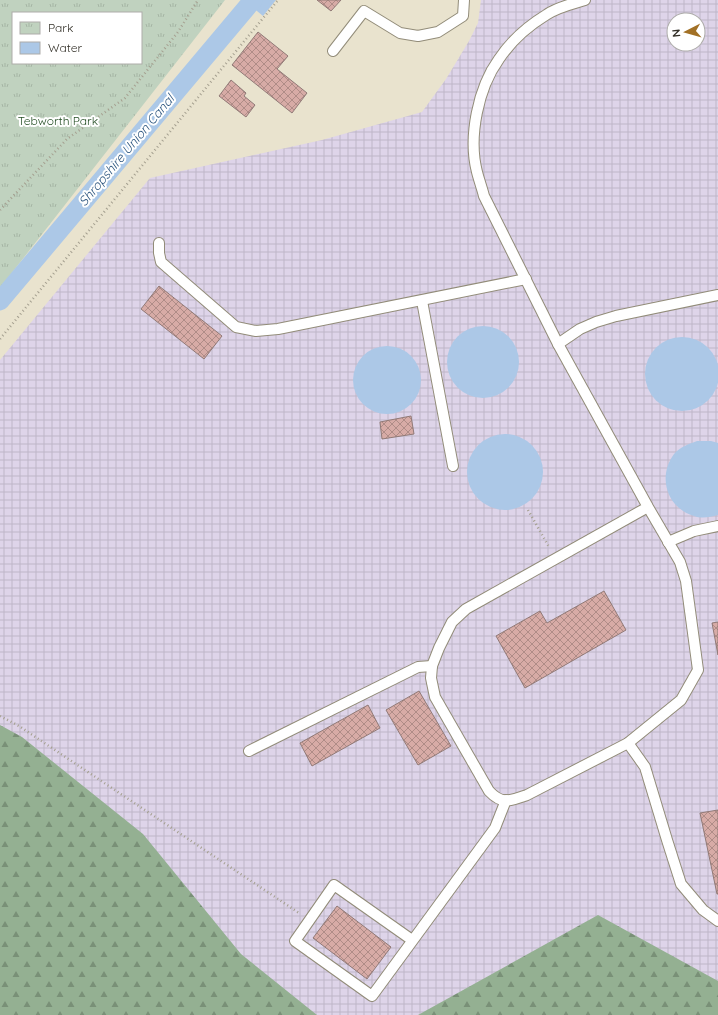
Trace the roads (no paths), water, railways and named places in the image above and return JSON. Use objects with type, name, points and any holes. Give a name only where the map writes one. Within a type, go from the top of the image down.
[{"type":"lane","points":[[333,51],[364,11],[400,33],[418,36],[438,32],[463,16],[464,0]]},
{"type":"lane","points":[[585,0],[547,14],[526,29],[499,59],[486,83],[476,117],[474,144],[477,171],[484,196],[558,344],[680,562],[686,581],[698,670],[681,700],[628,743],[527,795],[513,800],[496,799],[489,791],[435,697],[430,678],[432,666],[439,648],[452,622],[466,609],[648,507]]},
{"type":"lane","points":[[159,243],[161,262],[236,327],[256,331],[278,329],[526,279]]},
{"type":"lane","points":[[558,344],[580,329],[596,322],[616,316],[718,295]]},
{"type":"lane","points":[[422,301],[454,466]]},
{"type":"lane","points":[[668,542],[694,530],[718,526]]},
{"type":"lane","points":[[249,751],[418,667],[432,666]]},
{"type":"lane","points":[[628,743],[645,767],[681,884],[703,910],[718,921]]},
{"type":"lane","points":[[412,940],[334,885],[295,940],[372,996],[495,828],[506,800]]},
{"type":"water","points":[[244,0],[276,0],[263,16]]},
{"type":"water","points":[[483,326],[503,332],[513,342],[519,362],[513,382],[503,392],[483,398],[463,392],[453,382],[447,362],[453,342],[463,332]]},
{"type":"water","points":[[675,337],[689,337],[703,343],[713,353],[719,367],[719,381],[713,395],[703,405],[689,411],[675,411],[661,405],[651,395],[645,381],[645,367],[651,353],[661,343]]},
{"type":"water","points":[[380,346],[394,346],[406,351],[416,361],[421,373],[421,387],[416,399],[406,409],[394,414],[380,414],[368,409],[358,399],[353,387],[353,373],[358,361],[368,351]]},
{"type":"water","points":[[505,434],[520,437],[532,445],[540,457],[543,472],[540,487],[532,499],[520,507],[505,510],[490,507],[478,499],[470,487],[467,472],[470,457],[478,445],[490,437]]},
{"type":"water","points":[[697,441],[711,441],[718,443],[718,515],[709,517],[694,516],[677,506],[671,499],[666,482],[666,472],[674,454],[682,448]]},
{"type":"waterway","name":"Shropshire Union Canal","points":[[0,301],[253,0]]},
{"type":"park label","name":"Tebworth Park","points":[[58,120]]}]
